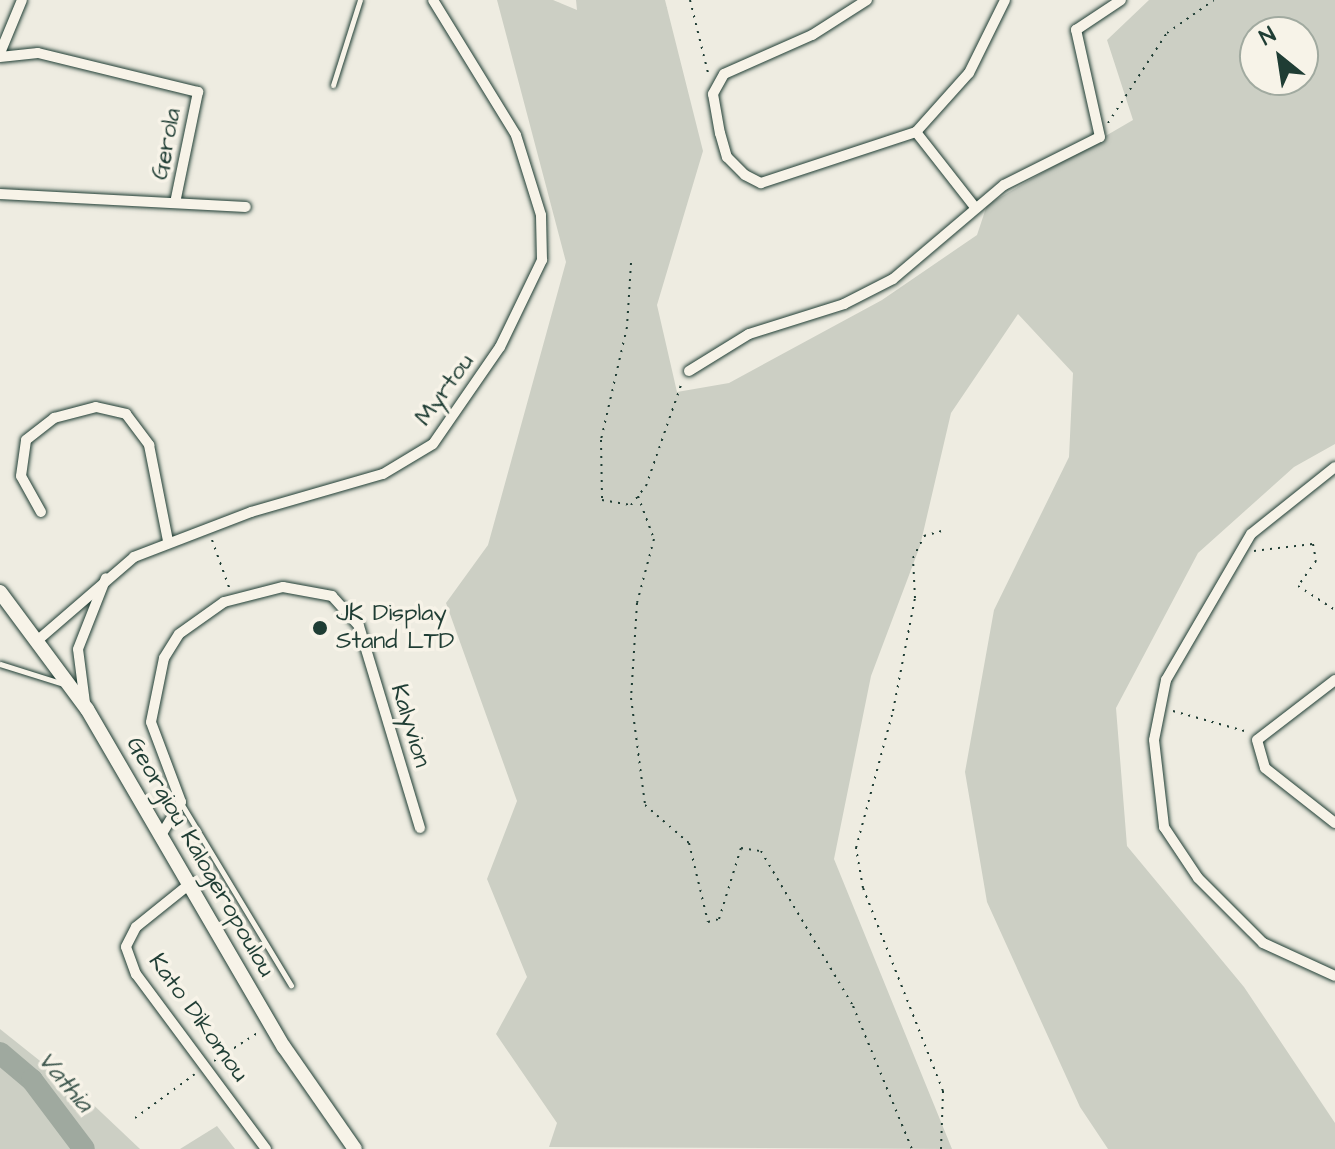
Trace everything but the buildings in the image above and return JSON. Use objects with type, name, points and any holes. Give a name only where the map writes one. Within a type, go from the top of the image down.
[{"type":"street","points":[[0,55],[22,0]]},
{"type":"street","name":"Myrtou","points":[[38,640],[109,572],[168,541],[383,474],[433,444],[500,347],[542,260],[541,215],[516,135],[433,0]]},
{"type":"street","points":[[867,0],[812,35],[724,74],[713,94],[727,157],[761,183],[916,132],[969,73],[1005,0]]},
{"type":"street","points":[[689,371],[724,345],[893,279],[974,206],[1100,137],[1076,30],[1121,0]]},
{"type":"street","name":"Gerola","points":[[0,55],[38,53],[198,92],[175,203]]},
{"type":"street","points":[[916,132],[974,206]]},
{"type":"street","points":[[0,194],[246,207]]},
{"type":"street","points":[[41,512],[21,476],[26,440],[54,418],[96,407],[126,414],[149,445],[168,541]]},
{"type":"street","points":[[1335,467],[1242,549],[1188,633],[1160,708],[1155,786],[1164,827],[1227,914],[1263,943],[1335,976]]},
{"type":"street","points":[[87,709],[78,649],[109,572]]},
{"type":"street","name":"Kalyvion","points":[[181,802],[151,722],[153,684],[179,634],[234,599],[283,587],[332,596],[359,626],[420,828]]},
{"type":"street","name":"Georgiou Kalogeropoulou","points":[[0,592],[73,687],[163,832],[284,1047],[355,1149]]},
{"type":"street","points":[[1335,680],[1259,735],[1265,768],[1335,823]]},
{"type":"street","points":[[163,832],[181,802]]},
{"type":"street","name":"Kato Dikomou","points":[[192,882],[136,927],[126,947],[136,974],[266,1149]]},
{"type":"lane","points":[[333,85],[360,0]]},
{"type":"lane","points":[[0,664],[73,687]]},
{"type":"lane","points":[[181,802],[291,985]]},
{"type":"path","points":[[690,0],[713,94]]},
{"type":"path","points":[[1098,131],[1117,115],[1167,33],[1214,0]]},
{"type":"path","points":[[631,263],[597,485],[602,500],[618,508],[638,496],[689,371]]},
{"type":"path","points":[[638,496],[654,539],[637,603],[631,698],[645,805],[689,843],[708,922],[719,919],[741,848],[761,851],[853,1006],[912,1149]]},
{"type":"path","points":[[941,1149],[940,1080],[863,888],[856,848],[893,711],[915,598],[913,558],[924,536],[945,530]]},
{"type":"path","points":[[212,542],[234,599]]},
{"type":"path","points":[[1242,549],[1313,544],[1316,561],[1298,586],[1335,610]]},
{"type":"path","points":[[1160,708],[1259,735]]},
{"type":"shaded area","points":[[497,0],[553,0],[577,10],[576,0],[665,0],[703,151],[657,305],[677,392],[729,383],[882,300],[977,235],[987,205],[1133,120],[1107,40],[1149,0],[1335,0],[1335,444],[1294,467],[1198,553],[1116,708],[1127,846],[1244,987],[1335,1123],[1335,1149],[1108,1149],[1080,1107],[987,902],[965,772],[994,610],[1069,457],[1073,373],[1018,314],[951,413],[920,546],[871,676],[834,859],[952,1149],[549,1147],[557,1123],[496,1034],[527,977],[487,879],[517,801],[446,603],[488,545],[566,262]]},
{"type":"shaded area","points":[[0,1029],[84,1096],[140,1149],[0,1149]]},
{"type":"shaded area","points":[[217,1126],[235,1149],[180,1149]]},
{"type":"waterway","name":"Vathia","points":[[0,1053],[32,1080],[84,1149]]},
{"type":"place","name":"JK Display Stand LTD","points":[[320,628]]}]
